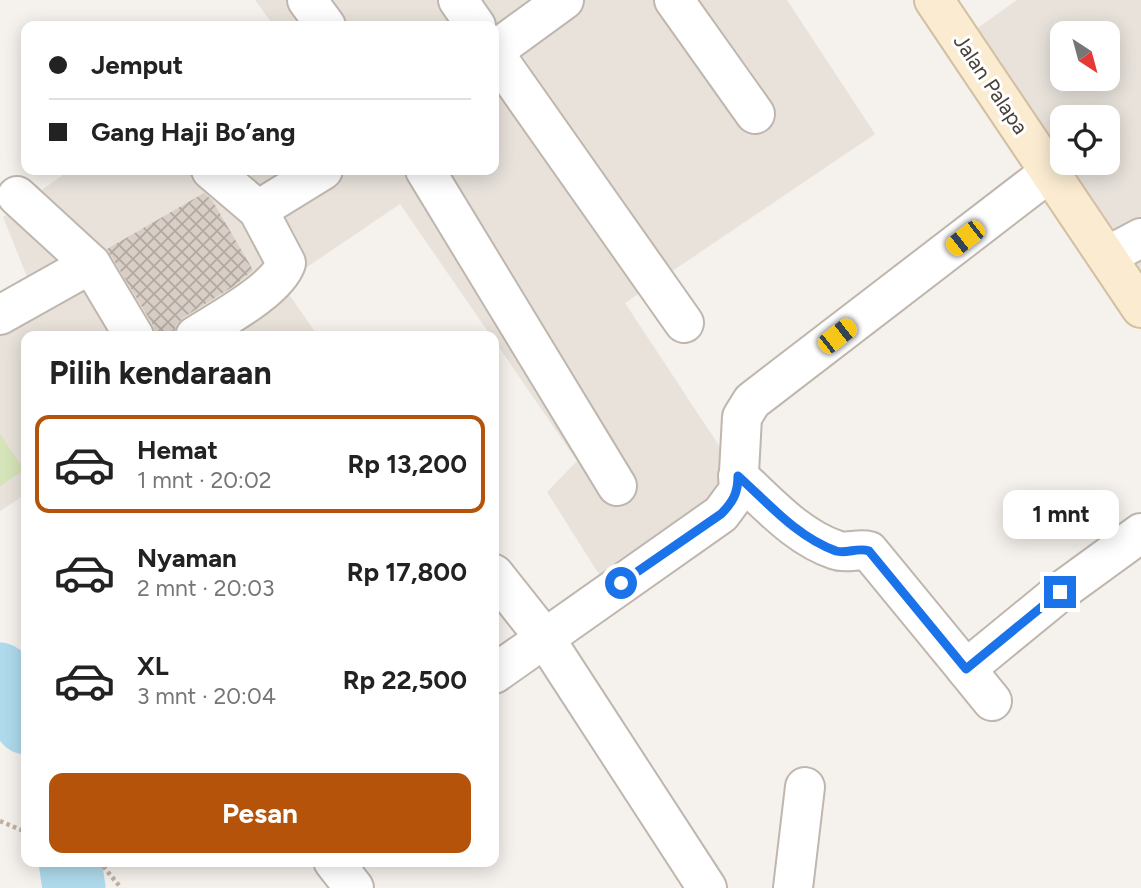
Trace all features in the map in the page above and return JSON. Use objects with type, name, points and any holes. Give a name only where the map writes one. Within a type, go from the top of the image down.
[{"type":"street","points":[[307,0],[322,21]]},
{"type":"street","points":[[458,0],[473,21]]},
{"type":"street","points":[[499,48],[564,0]]},
{"type":"street","points":[[674,0],[755,114]]},
{"type":"street","name":"Jalan Palapa","points":[[934,0],[1050,172]]},
{"type":"street","points":[[499,59],[684,323]]},
{"type":"street","points":[[499,670],[721,514],[738,491],[742,417],[752,401],[1050,172]]},
{"type":"street","points":[[202,331],[271,285],[283,272],[286,263],[258,210],[217,175]]},
{"type":"street","points":[[258,210],[315,175]]},
{"type":"street","points":[[428,175],[617,486]]},
{"type":"street","name":"Jalan Palapa","points":[[1052,175],[1141,308]]},
{"type":"street","points":[[17,197],[91,264],[131,331]]},
{"type":"street","points":[[1107,256],[1141,238]]},
{"type":"street","points":[[0,315],[91,264]]},
{"type":"street","points":[[738,476],[807,537],[837,551],[869,551],[992,701]]},
{"type":"street","points":[[966,669],[1060,592],[1141,533]]},
{"type":"street","points":[[499,580],[544,637],[707,888]]},
{"type":"street","points":[[793,888],[805,787]]},
{"type":"street","points":[[338,867],[354,888]]},
{"type":"path","points":[[0,821],[21,830]]},
{"type":"path","points":[[104,867],[121,888]]},
{"type":"shaded area","points":[[255,0],[787,0],[875,134],[625,303],[743,482],[602,579],[547,492],[577,461],[499,347],[499,331],[488,331],[400,204],[282,284],[314,331],[21,331],[21,497],[0,511],[0,312],[34,294],[3,217],[63,175],[222,175],[235,189],[253,175],[499,175],[499,21],[270,21]]},
{"type":"shaded area","points":[[1017,0],[1141,0],[1141,285],[1068,175],[1120,175],[1120,105],[1050,105],[1050,149],[972,32]]},
{"type":"green space","points":[[0,434],[21,466],[21,472],[0,486]]},
{"type":"building","points":[[204,193],[212,200],[253,270],[234,286],[184,317],[174,331],[155,331],[107,249]]},
{"type":"waterway","points":[[0,674],[21,714]]},
{"type":"waterway","points":[[71,867],[74,888]]},
{"type":"route","points":[[621,583],[721,514],[738,491],[738,476],[807,537],[837,551],[869,551],[966,669],[1060,592]]}]
